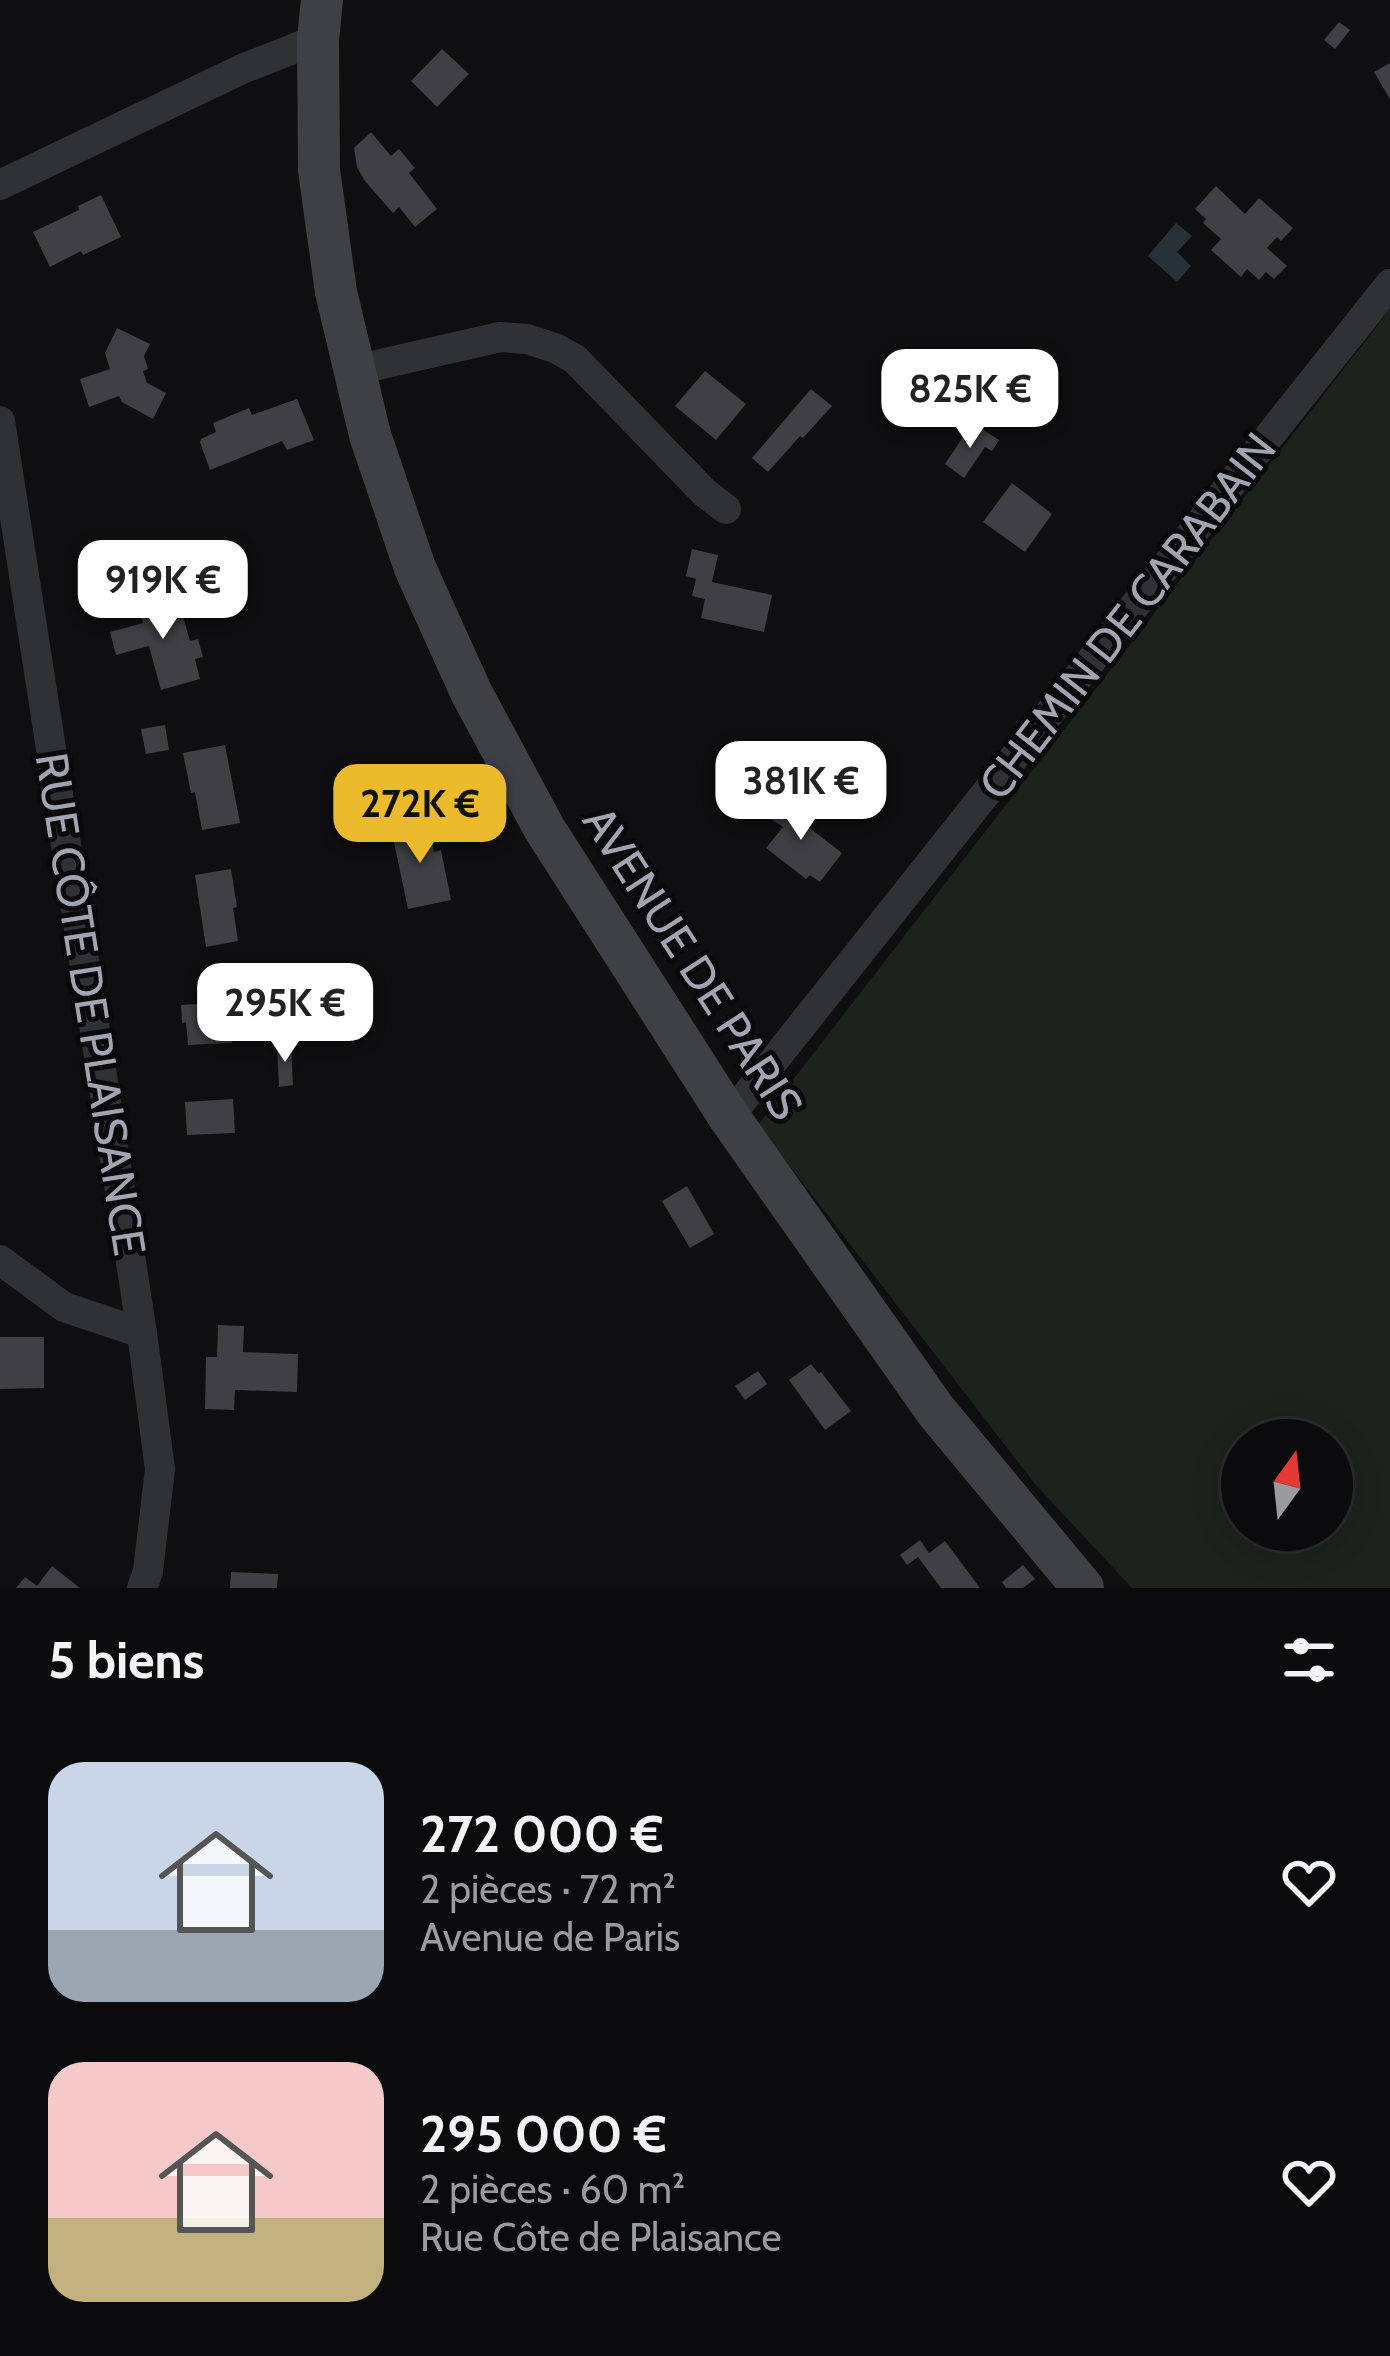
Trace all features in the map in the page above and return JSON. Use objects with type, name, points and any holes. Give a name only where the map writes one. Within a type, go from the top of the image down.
[{"type":"main road","name":"AVENUE DE PARIS","points":[[320,19],[320,170],[337,292],[370,435],[415,568],[471,692],[544,828],[729,1117],[936,1411],[1083,1588]]},
{"type":"street","points":[[0,184],[242,69],[320,19]]},
{"type":"street","name":"CHEMIN DE CARABAIN","points":[[729,1117],[1390,284]]},
{"type":"street","points":[[355,370],[500,338],[527,339],[555,348],[575,359],[725,509]]},
{"type":"street","name":"RUE CÔTE DE PLAISANCE","points":[[0,421],[160,1469],[142,1588]]},
{"type":"street","points":[[0,1261],[64,1307],[142,1333]]},
{"type":"shaded area","points":[[1176,223],[1192,236],[1177,252],[1191,266],[1177,282],[1148,256]]},
{"type":"shaded area","points":[[1390,309],[1390,1588],[1132,1588],[1035,1484],[758,1125]]},
{"type":"building","points":[[1339,22],[1350,30],[1335,49],[1324,40]]},
{"type":"building","points":[[442,49],[469,74],[437,107],[411,81]]},
{"type":"building","points":[[1390,63],[1390,99],[1374,72]]},
{"type":"building","points":[[371,132],[391,156],[399,149],[415,168],[409,173],[437,209],[415,227],[399,207],[393,213],[357,167],[354,148]]},
{"type":"building","points":[[1216,186],[1245,214],[1259,198],[1293,228],[1267,248],[1287,266],[1274,279],[1266,272],[1259,280],[1247,269],[1241,277],[1211,250],[1221,239],[1195,209]]},
{"type":"building","points":[[101,195],[121,237],[50,267],[33,232]]},
{"type":"building","points":[[117,328],[150,344],[144,356],[148,369],[143,371],[147,383],[166,393],[153,419],[119,396],[89,407],[80,379],[110,369],[105,353]]},
{"type":"building","points":[[705,371],[746,404],[716,440],[675,406]]},
{"type":"building","points":[[811,389],[832,406],[768,472],[752,458]]},
{"type":"building","points":[[297,399],[314,440],[287,450],[282,441],[210,470],[200,442],[216,432],[213,423],[249,408],[252,415]]},
{"type":"building","points":[[976,425],[999,440],[992,451],[985,447],[964,478],[945,464]]},
{"type":"building","points":[[1012,483],[1052,514],[1025,552],[983,522]]},
{"type":"building","points":[[692,549],[718,555],[712,582],[772,595],[764,632],[701,618],[705,599],[692,596],[696,579],[686,576]]},
{"type":"building","points":[[177,595],[190,641],[198,639],[203,657],[195,659],[200,679],[161,690],[149,646],[116,655],[110,632],[143,623],[138,606]]},
{"type":"building","points":[[165,725],[169,750],[146,754],[141,729]]},
{"type":"building","points":[[225,745],[240,823],[202,830],[183,753]]},
{"type":"building","points":[[790,793],[803,803],[793,815],[842,853],[820,882],[810,875],[806,879],[766,848],[783,827],[770,818]]},
{"type":"building","points":[[428,820],[434,852],[441,850],[451,900],[408,909],[391,828]]},
{"type":"building","points":[[231,869],[238,941],[206,947],[195,875]]},
{"type":"building","points":[[231,1002],[232,1043],[188,1045],[181,1005]]},
{"type":"building","points":[[291,1044],[293,1085],[279,1087],[277,1045]]},
{"type":"building","points":[[233,1099],[235,1133],[187,1135],[185,1102]]},
{"type":"building","points":[[687,1186],[714,1234],[690,1248],[662,1201]]},
{"type":"building","points":[[218,1325],[244,1326],[243,1352],[298,1354],[297,1392],[235,1390],[234,1410],[205,1409],[206,1357],[217,1357]]},
{"type":"building","points":[[0,1337],[44,1337],[44,1388],[0,1389]]},
{"type":"building","points":[[811,1364],[851,1411],[825,1430],[789,1380]]},
{"type":"building","points":[[758,1371],[767,1384],[745,1400],[735,1386]]},
{"type":"building","points":[[920,1540],[929,1553],[945,1541],[980,1588],[941,1588],[918,1557],[907,1565],[900,1555]]},
{"type":"building","points":[[1023,1565],[1035,1579],[1023,1588],[1006,1588],[1002,1582]]},
{"type":"building","points":[[52,1566],[80,1588],[16,1588],[25,1577],[37,1586]]},
{"type":"building","points":[[231,1572],[278,1574],[277,1588],[230,1588]]}]
